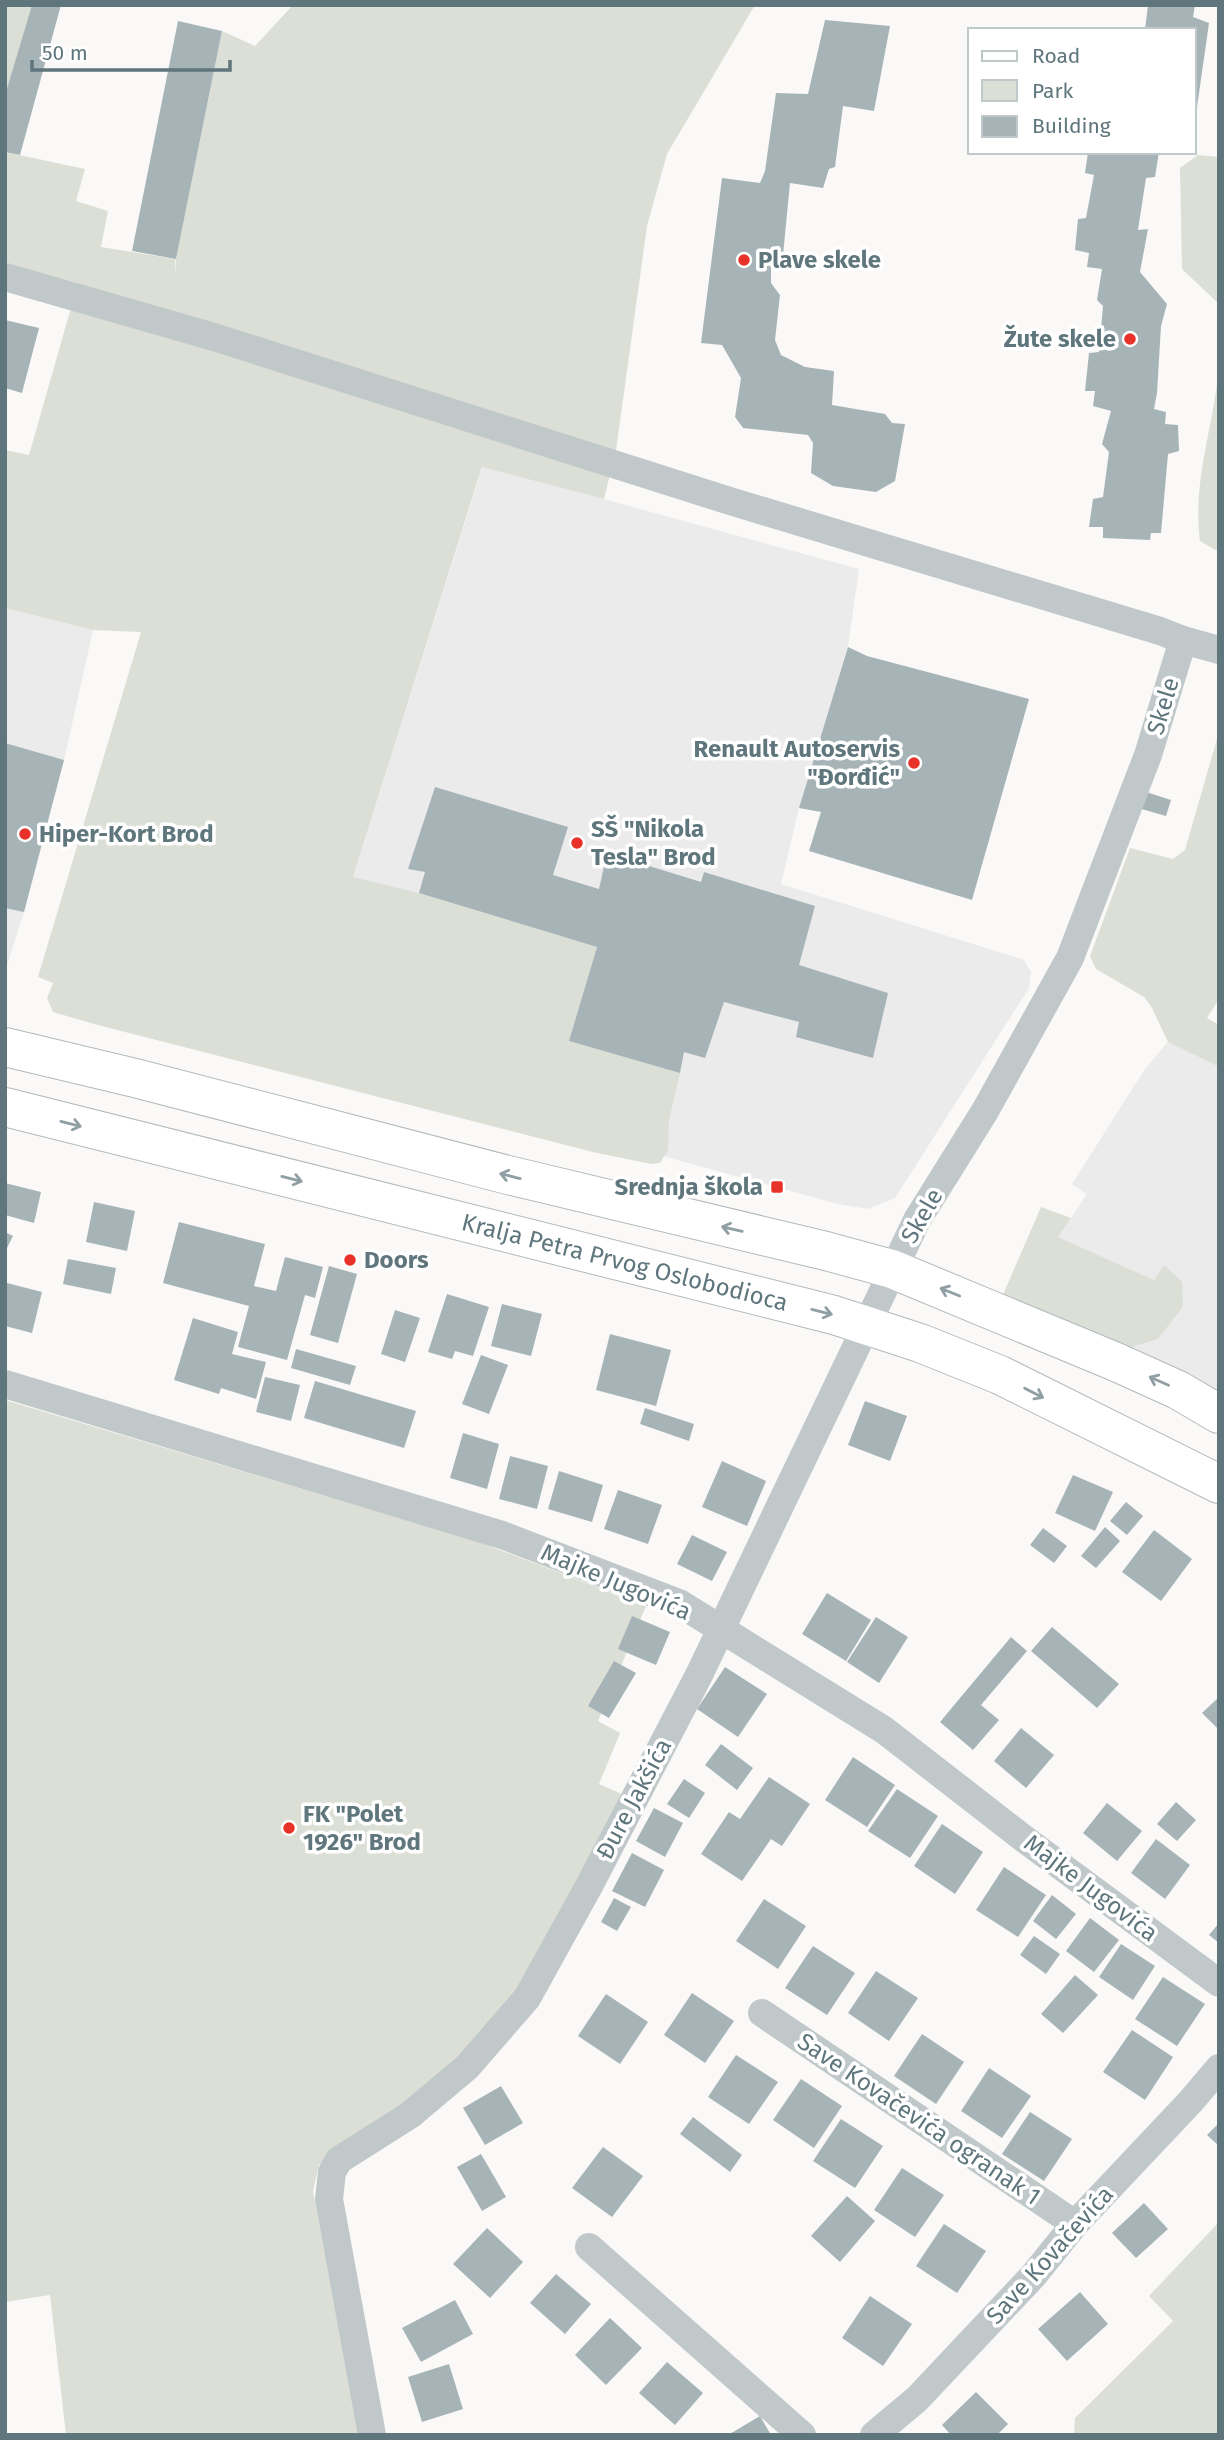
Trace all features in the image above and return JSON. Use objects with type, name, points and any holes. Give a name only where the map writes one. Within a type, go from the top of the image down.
[{"type":"main road","points":[[5,1047],[892,1269],[1116,1362],[1178,1390],[1219,1414]]},
{"type":"main road","name":"Kralja Petra Prvog Oslobodioca","points":[[5,1107],[805,1307],[920,1343],[1000,1375],[1219,1484]]},
{"type":"street","points":[[5,277],[214,337],[648,475],[1219,650]]},
{"type":"street","name":"Skele","points":[[892,1269],[916,1220],[985,1111],[1070,958],[1148,755],[1183,640]]},
{"type":"street","name":"Đure Jakšića","points":[[372,2435],[329,2199],[332,2172],[339,2160],[410,2115],[467,2067],[527,1998],[589,1886],[721,1629],[892,1269]]},
{"type":"street","name":"Majke Jugovića","points":[[5,1384],[502,1535],[679,1603],[884,1730],[1023,1838],[1219,1983]]},
{"type":"street","name":"Save Kovačevića ogranak 1","points":[[762,2013],[1075,2224]]},
{"type":"street","name":"Save Kovačevića","points":[[874,2435],[918,2399],[1033,2276],[1075,2224],[1219,2068]]},
{"type":"street","points":[[589,2248],[802,2435]]},
{"type":"shaded area","name":"SŠ \"Nikola Tesla\" Brod","points":[[483,466],[859,569],[848,647],[799,808],[781,884],[1024,960],[1031,972],[1029,988],[895,1198],[868,1209],[838,1204],[301,1057],[323,972]]},
{"type":"shaded area","points":[[5,608],[93,630],[64,760],[24,912],[5,972]]},
{"type":"shaded area","points":[[1168,1042],[1219,1067],[1219,1400],[1129,1348],[1158,1339],[1183,1307],[1164,1266],[1154,1280],[1058,1237],[1087,1194],[1072,1184],[1145,1069]]},
{"type":"green space","points":[[5,5],[32,5],[5,95]]},
{"type":"green space","points":[[293,5],[755,5],[667,154],[647,226],[616,450],[604,499],[482,467],[353,877],[419,893],[597,947],[569,1041],[680,1073],[669,1120],[668,1150],[660,1163],[651,1164],[593,1152],[53,1012],[47,998],[53,983],[38,977],[141,632],[93,630],[5,608],[5,450],[29,455],[78,283],[5,265],[5,152],[85,169],[76,201],[108,211],[101,247],[175,259],[176,275],[176,259],[222,31],[255,46]]},
{"type":"green space","points":[[1198,155],[1219,157],[1219,304],[1182,269],[1180,168]]},
{"type":"green space","points":[[1219,366],[1219,552],[1200,541],[1198,519],[1201,475]]},
{"type":"green space","points":[[1219,732],[1219,999],[1207,1018],[1219,1025],[1219,1067],[1168,1042],[1144,997],[1096,969],[1090,956],[1130,848],[1173,859],[1185,850]]},
{"type":"green space","points":[[1041,1207],[1071,1218],[1058,1237],[1154,1280],[1164,1265],[1182,1282],[1183,1307],[1158,1339],[1129,1348],[1002,1297]]},
{"type":"green space","name":"FK \"Polet 1926\" Brod","points":[[5,1400],[479,1542],[646,1606],[598,1721],[620,1733],[599,1784],[626,1796],[506,2011],[420,2098],[335,2150],[319,2165],[313,2191],[360,2435],[66,2435],[50,2295],[5,2302]]},
{"type":"green space","points":[[1219,2222],[1219,2435],[1074,2435],[1075,2418],[1173,2321],[1149,2296]]},
{"type":"building","points":[[32,5],[61,5],[20,155],[5,152],[5,95]]},
{"type":"building","points":[[1148,5],[1195,5],[1193,17],[1209,23],[1196,114],[1196,28],[1145,28]]},
{"type":"building","name":"Plave skele","points":[[825,20],[890,26],[874,111],[843,106],[835,167],[829,169],[823,188],[790,183],[783,255],[771,265],[771,283],[780,295],[775,340],[781,355],[805,367],[834,371],[832,405],[885,414],[892,423],[905,424],[895,481],[876,492],[833,486],[811,473],[813,443],[808,435],[743,428],[735,417],[741,378],[722,345],[701,343],[722,178],[760,183],[765,171],[776,93],[808,94]]},
{"type":"building","points":[[178,21],[222,31],[176,259],[132,251]]},
{"type":"building","name":"Žute skele","points":[[1088,154],[1159,154],[1155,177],[1146,178],[1138,230],[1148,229],[1140,272],[1167,304],[1161,326],[1154,409],[1166,412],[1165,424],[1178,425],[1179,451],[1168,454],[1161,533],[1151,533],[1150,540],[1103,538],[1103,527],[1089,527],[1093,499],[1103,497],[1109,452],[1102,444],[1111,411],[1093,406],[1095,391],[1085,391],[1089,353],[1099,352],[1103,306],[1097,300],[1102,269],[1087,267],[1089,253],[1075,250],[1078,219],[1086,218],[1094,175],[1085,173]]},
{"type":"building","points":[[5,320],[39,328],[22,393],[5,388]]},
{"type":"building","points":[[848,647],[867,656],[1029,699],[972,900],[809,851],[821,812],[799,808]]},
{"type":"building","name":"Hiper-Kort Brod","points":[[5,743],[64,760],[24,912],[5,908]]},
{"type":"building","points":[[435,787],[568,827],[553,875],[599,889],[607,853],[701,882],[704,872],[815,906],[799,965],[888,993],[873,1058],[796,1037],[799,1022],[724,1002],[705,1058],[684,1052],[680,1073],[569,1041],[597,947],[419,893],[425,872],[408,869]]},
{"type":"building","points":[[1143,791],[1171,800],[1166,816],[1138,808]]},
{"type":"building","points":[[5,1183],[41,1192],[34,1223],[5,1215]]},
{"type":"building","points":[[94,1202],[135,1211],[127,1251],[86,1242]]},
{"type":"building","points":[[179,1222],[265,1244],[254,1286],[276,1291],[285,1257],[323,1267],[315,1298],[305,1295],[287,1360],[238,1347],[249,1306],[163,1283]]},
{"type":"building","points":[[5,1232],[13,1236],[5,1252]]},
{"type":"building","points":[[68,1259],[116,1268],[111,1294],[63,1284]]},
{"type":"building","points":[[329,1266],[357,1274],[338,1343],[310,1335]]},
{"type":"building","points":[[7,1283],[42,1292],[32,1333],[5,1326]]},
{"type":"building","points":[[447,1294],[489,1307],[473,1356],[455,1351],[452,1359],[428,1352]]},
{"type":"building","points":[[502,1304],[542,1314],[531,1356],[491,1346]]},
{"type":"building","points":[[395,1310],[420,1318],[405,1362],[381,1354]]},
{"type":"building","points":[[193,1318],[238,1332],[232,1354],[266,1362],[256,1399],[221,1388],[219,1394],[174,1380]]},
{"type":"building","points":[[610,1334],[671,1350],[656,1406],[596,1390]]},
{"type":"building","points":[[296,1349],[356,1366],[350,1385],[291,1368]]},
{"type":"building","points":[[481,1355],[508,1365],[489,1414],[462,1404]]},
{"type":"building","points":[[265,1377],[300,1385],[291,1421],[256,1412]]},
{"type":"building","points":[[315,1381],[416,1411],[404,1448],[304,1418]]},
{"type":"building","points":[[865,1401],[907,1416],[890,1461],[848,1445]]},
{"type":"building","points":[[645,1408],[694,1424],[689,1441],[640,1424]]},
{"type":"building","points":[[463,1433],[499,1444],[487,1489],[450,1478]]},
{"type":"building","points":[[510,1456],[548,1466],[537,1509],[499,1499]]},
{"type":"building","points":[[722,1461],[766,1481],[747,1526],[702,1507]]},
{"type":"building","points":[[559,1471],[603,1485],[592,1522],[548,1509]]},
{"type":"building","points":[[1073,1475],[1113,1492],[1095,1531],[1055,1513]]},
{"type":"building","points":[[618,1490],[662,1505],[648,1544],[604,1529]]},
{"type":"building","points":[[1126,1502],[1143,1516],[1127,1535],[1110,1521]]},
{"type":"building","points":[[1105,1527],[1120,1541],[1096,1568],[1081,1556]]},
{"type":"building","points":[[1043,1528],[1067,1546],[1054,1563],[1030,1545]]},
{"type":"building","points":[[1154,1530],[1192,1559],[1161,1601],[1122,1572]]},
{"type":"building","points":[[692,1535],[727,1552],[712,1581],[677,1564]]},
{"type":"building","points":[[827,1593],[871,1620],[846,1661],[802,1634]]},
{"type":"building","points":[[632,1616],[670,1632],[656,1665],[618,1649]]},
{"type":"building","points":[[876,1617],[908,1637],[879,1683],[847,1662]]},
{"type":"building","points":[[1052,1627],[1119,1684],[1097,1708],[1031,1651]]},
{"type":"building","points":[[1011,1637],[1027,1651],[981,1705],[999,1720],[973,1750],[940,1722]]},
{"type":"building","points":[[614,1661],[636,1673],[609,1718],[588,1706]]},
{"type":"building","points":[[725,1667],[767,1694],[738,1737],[697,1709]]},
{"type":"building","points":[[1219,1697],[1219,1730],[1202,1713]]},
{"type":"building","points":[[1021,1728],[1054,1755],[1026,1788],[994,1761]]},
{"type":"building","points":[[721,1744],[753,1768],[737,1790],[705,1765]]},
{"type":"building","points":[[853,1757],[895,1785],[867,1827],[825,1800]]},
{"type":"building","points":[[769,1777],[810,1804],[782,1846],[771,1839],[742,1881],[701,1854],[729,1812],[740,1819]]},
{"type":"building","points":[[684,1779],[705,1793],[689,1818],[667,1804]]},
{"type":"building","points":[[897,1789],[938,1816],[910,1858],[868,1831]]},
{"type":"building","points":[[1176,1802],[1196,1820],[1177,1841],[1157,1824]]},
{"type":"building","points":[[1107,1803],[1142,1831],[1117,1861],[1083,1833]]},
{"type":"building","points":[[654,1808],[683,1823],[665,1857],[636,1841]]},
{"type":"building","points":[[942,1824],[983,1852],[955,1894],[914,1866]]},
{"type":"building","points":[[1156,1839],[1190,1865],[1165,1899],[1131,1873]]},
{"type":"building","points":[[632,1853],[664,1870],[645,1907],[612,1891]]},
{"type":"building","points":[[1004,1867],[1046,1895],[1018,1937],[976,1910]]},
{"type":"building","points":[[1052,1895],[1076,1914],[1056,1939],[1033,1921]]},
{"type":"building","points":[[614,1898],[631,1907],[617,1931],[601,1922]]},
{"type":"building","points":[[764,1899],[806,1926],[778,1969],[736,1941]]},
{"type":"building","points":[[1090,1918],[1119,1940],[1094,1972],[1066,1951]]},
{"type":"building","points":[[1219,1923],[1219,1943],[1209,1935]]},
{"type":"building","points":[[1034,1936],[1060,1954],[1046,1974],[1020,1955]]},
{"type":"building","points":[[1121,1944],[1155,1966],[1133,2000],[1099,1977]]},
{"type":"building","points":[[813,1946],[855,1973],[827,2015],[785,1988]]},
{"type":"building","points":[[876,1971],[918,1998],[889,2041],[848,2013]]},
{"type":"building","points":[[1075,1975],[1098,1995],[1063,2033],[1041,2014]]},
{"type":"building","points":[[1163,1977],[1205,2004],[1177,2046],[1135,2019]]},
{"type":"building","points":[[692,1993],[734,2021],[705,2063],[664,2035]]},
{"type":"building","points":[[606,1994],[648,2022],[620,2064],[578,2036]]},
{"type":"building","points":[[1132,2030],[1173,2057],[1145,2100],[1103,2072]]},
{"type":"building","points":[[922,2034],[964,2062],[936,2104],[894,2076]]},
{"type":"building","points":[[736,2055],[778,2082],[749,2124],[708,2097]]},
{"type":"building","points":[[989,2068],[1031,2096],[1002,2138],[961,2111]]},
{"type":"building","points":[[801,2079],[842,2106],[814,2148],[773,2120]]},
{"type":"building","points":[[501,2086],[523,2123],[485,2145],[463,2108]]},
{"type":"building","points":[[1030,2112],[1072,2139],[1044,2181],[1002,2154]]},
{"type":"building","points":[[693,2117],[742,2155],[730,2172],[680,2134]]},
{"type":"building","points":[[841,2119],[883,2146],[855,2188],[813,2161]]},
{"type":"building","points":[[1219,2123],[1219,2146],[1207,2135]]},
{"type":"building","points":[[603,2147],[643,2176],[612,2217],[572,2188]]},
{"type":"building","points":[[481,2154],[506,2197],[482,2211],[457,2167]]},
{"type":"building","points":[[902,2168],[944,2195],[915,2237],[874,2210]]},
{"type":"building","points":[[847,2196],[875,2221],[840,2262],[811,2236]]},
{"type":"building","points":[[1144,2203],[1168,2229],[1136,2258],[1112,2233]]},
{"type":"building","points":[[944,2224],[986,2251],[957,2293],[916,2266]]},
{"type":"building","points":[[487,2228],[523,2262],[490,2298],[453,2264]]},
{"type":"building","points":[[556,2274],[591,2304],[565,2334],[530,2303]]},
{"type":"building","points":[[1080,2292],[1108,2324],[1067,2361],[1038,2329]]},
{"type":"building","points":[[870,2296],[912,2324],[883,2366],[842,2338]]},
{"type":"building","points":[[455,2300],[473,2334],[421,2362],[402,2328]]},
{"type":"building","points":[[610,2318],[642,2348],[606,2385],[575,2355]]},
{"type":"building","points":[[667,2362],[703,2393],[675,2425],[639,2393]]},
{"type":"building","points":[[449,2364],[463,2409],[422,2422],[408,2377]]},
{"type":"building","points":[[976,2392],[1008,2424],[997,2435],[951,2435],[942,2425]]},
{"type":"building","points":[[760,2416],[771,2435],[728,2435]]},
{"type":"place","name":"Plave skele","points":[[744,260]]},
{"type":"place","name":"Žute skele","points":[[1130,339]]},
{"type":"place","name":"Renault Autoservis \"Đorđić\"","points":[[914,763]]},
{"type":"place","name":"Hiper-Kort Brod","points":[[25,834]]},
{"type":"place","name":"SŠ \"Nikola Tesla\" Brod","points":[[577,843]]},
{"type":"place","name":"Srednja škola","points":[[777,1187]]},
{"type":"place","name":"Doors","points":[[350,1260]]},
{"type":"place","name":"FK \"Polet 1926\" Brod","points":[[289,1828]]}]
